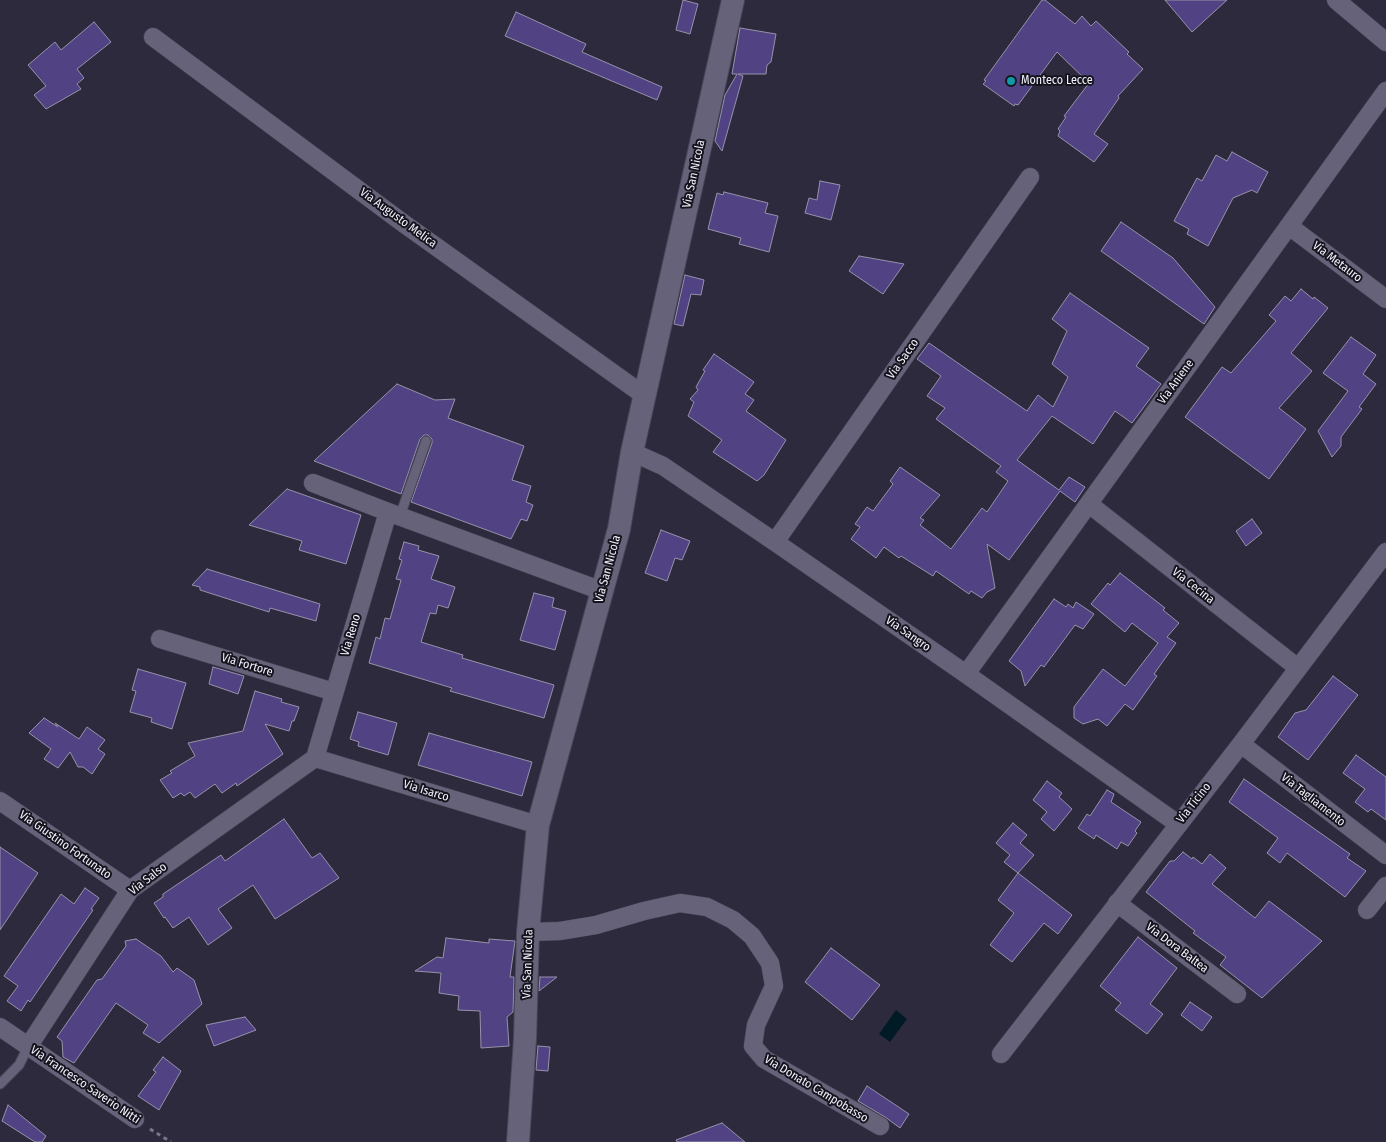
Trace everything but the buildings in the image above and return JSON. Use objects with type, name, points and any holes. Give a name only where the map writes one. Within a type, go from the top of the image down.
[{"type":"street","name":"Via San Nicola","points":[[518,1142],[525,1039],[528,932],[538,824],[555,756],[619,529],[632,452],[733,0]]},
{"type":"street","points":[[1336,0],[1386,42]]},
{"type":"street","name":"Via Augusto Melica","points":[[153,37],[403,223],[645,396]]},
{"type":"street","name":"Via Aniene","points":[[966,674],[1386,91]]},
{"type":"street","name":"Via Sacco","points":[[775,542],[1030,176]]},
{"type":"street","name":"Via Metauro","points":[[1289,226],[1386,299]]},
{"type":"street","name":"Via Sangro","points":[[632,452],[663,466],[775,542],[1178,824]]},
{"type":"street","points":[[313,484],[602,591]]},
{"type":"street","name":"Via Cecina","points":[[1089,504],[1298,668]]},
{"type":"street","name":"Via Reno","points":[[315,758],[334,692],[394,514]]},
{"type":"street","name":"Via Ticino","points":[[1001,1054],[1241,744],[1386,552]]},
{"type":"street","name":"Via Fortore","points":[[160,639],[334,692]]},
{"type":"street","name":"Via Tagliamento","points":[[1241,744],[1386,855]]},
{"type":"street","name":"Via Isarco","points":[[315,758],[538,824]]},
{"type":"street","name":"Via Salso","points":[[28,1047],[130,890],[315,758]]},
{"type":"street","name":"Via Giustino Fortunato","points":[[0,801],[130,890]]},
{"type":"street","points":[[1368,910],[1386,886]]},
{"type":"street","name":"Via Donato Campobasso","points":[[528,932],[560,932],[596,925],[680,903],[707,907],[733,920],[752,936],[770,963],[774,986],[756,1025],[753,1046],[764,1059],[880,1126]]},
{"type":"street","name":"Via Dora Baltea","points":[[1117,903],[1237,994]]},
{"type":"street","name":"Via Francesco Saverio Nitti","points":[[0,1027],[135,1118]]},
{"type":"lane","points":[[394,514],[426,441]]},
{"type":"lane","points":[[0,1084],[19,1065],[28,1047]]},
{"type":"path","name":"Via Francesco Saverio Nitti","points":[[135,1118],[171,1142]]},
{"type":"water","points":[[896,1010],[907,1019],[890,1042],[879,1034]]},
{"type":"place","name":"Monteco Lecce","points":[[1011,81]]}]
